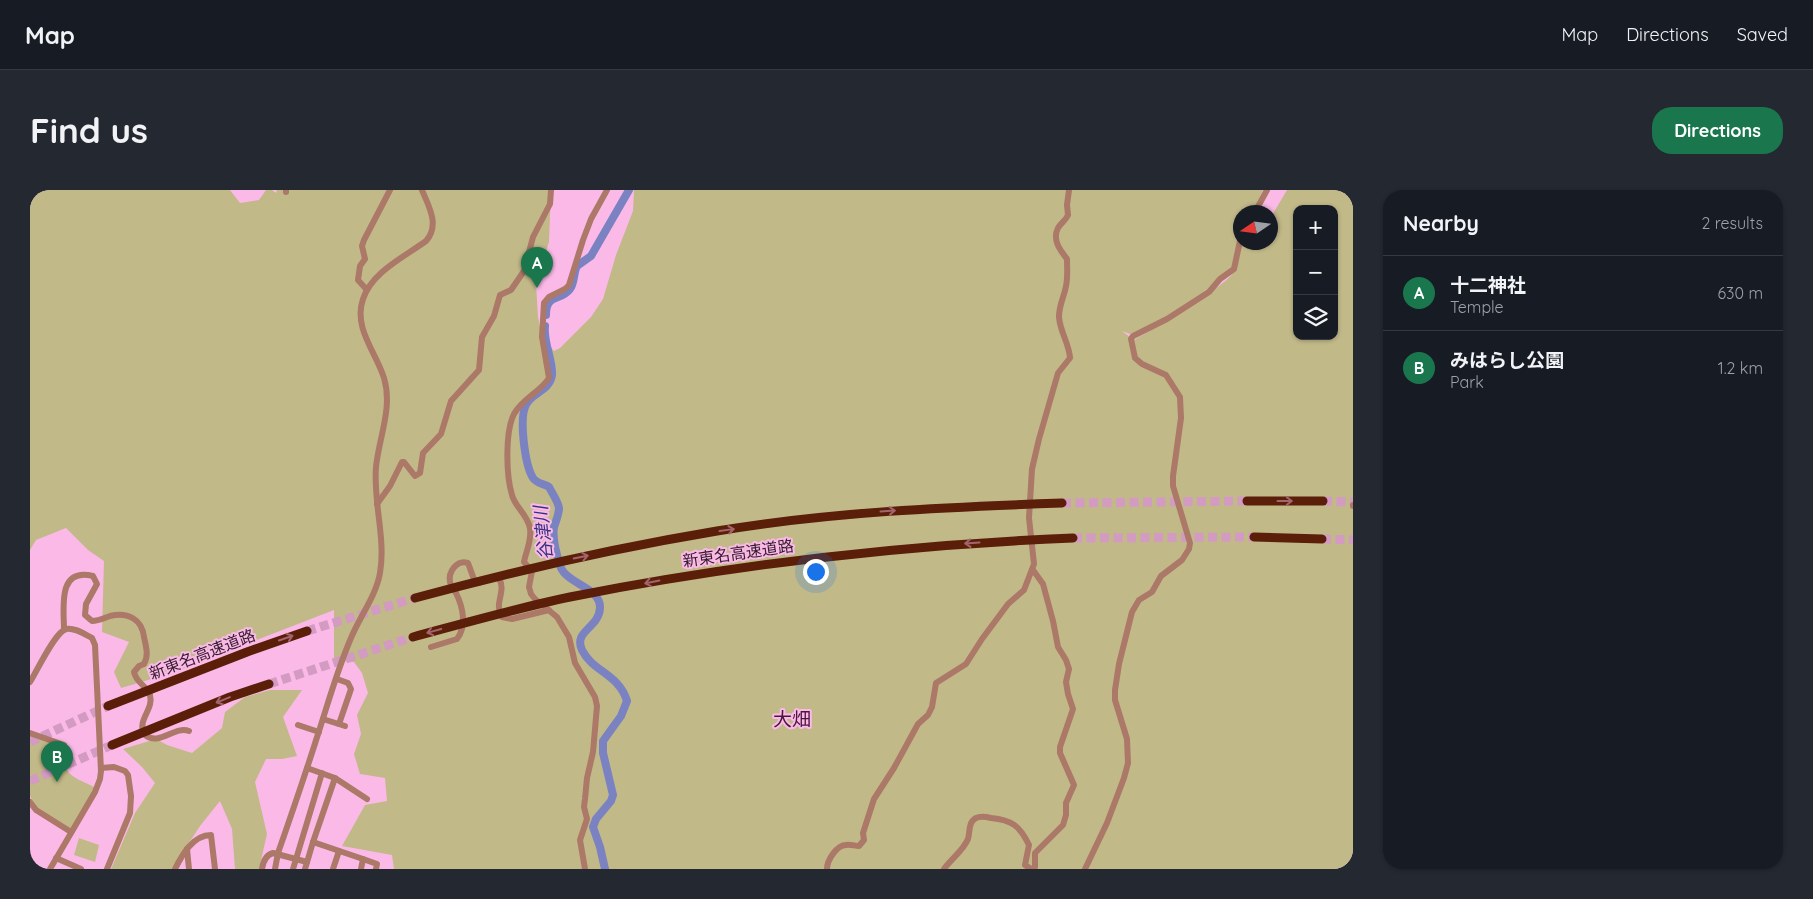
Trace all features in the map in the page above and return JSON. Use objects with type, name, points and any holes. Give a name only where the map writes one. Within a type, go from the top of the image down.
[{"type":"highway","points":[[1247,501],[1323,501]]},
{"type":"highway","name":"新東名高速道路","points":[[415,598],[530,568],[717,531],[886,511],[1062,503]]},
{"type":"highway","name":"新東名高速道路","points":[[413,637],[570,597],[700,573],[843,554],[942,545],[1073,538]]},
{"type":"highway","points":[[1254,538],[1322,539]]},
{"type":"highway","name":"新東名高速道路","points":[[108,706],[191,673],[307,631]]},
{"type":"highway","points":[[112,746],[269,684]]},
{"type":"street","points":[[367,290],[358,280],[358,271],[365,259],[362,246],[390,190]]},
{"type":"street","points":[[275,869],[278,853],[351,637],[377,586],[380,573],[381,551],[376,466],[387,398],[384,377],[365,335],[360,318],[362,303],[367,290],[376,278],[431,236],[433,219],[422,190]]},
{"type":"street","points":[[377,504],[390,486],[402,462],[415,476],[420,473],[423,453],[441,434],[451,401],[479,370],[482,337],[494,316],[500,295],[511,290],[524,271],[533,237],[550,204],[552,190]]},
{"type":"street","points":[[584,869],[580,840],[587,819],[584,807],[587,778],[593,752],[595,697],[575,663],[568,637],[558,617],[531,594],[529,587],[532,571],[524,562],[529,547],[530,531],[526,515],[515,502],[512,494],[506,451],[514,414],[549,378],[542,337],[544,303],[549,297],[566,289],[569,285],[591,219],[607,190]]},
{"type":"street","points":[[828,869],[827,864],[830,857],[841,846],[847,844],[859,846],[864,840],[864,832],[874,799],[894,768],[915,729],[928,715],[932,707],[936,683],[966,664],[982,638],[1008,604],[1024,590],[1033,570],[1029,518],[1032,469],[1058,374],[1070,358],[1060,328],[1059,314],[1066,288],[1067,259],[1058,248],[1056,237],[1058,228],[1068,215],[1069,190]]},
{"type":"street","points":[[1259,205],[1267,190]]},
{"type":"street","points":[[1085,869],[1106,823],[1128,763],[1127,739],[1117,709],[1115,690],[1119,664],[1132,612],[1139,600],[1152,592],[1160,576],[1182,560],[1189,549],[1190,543],[1173,486],[1181,418],[1180,397],[1166,375],[1142,364],[1135,358],[1131,340],[1133,336],[1167,319],[1209,292],[1220,279],[1234,269],[1238,250]]},
{"type":"street","points":[[431,647],[457,639],[462,629],[463,617],[457,595],[450,582],[450,575],[458,563],[463,561],[468,563],[475,582],[478,583],[494,577],[499,578],[502,584],[502,592],[498,605],[502,616],[512,619],[549,610]]},
{"type":"street","points":[[944,869],[968,839],[972,821],[976,818],[984,817],[1009,821],[1022,832],[1029,845],[1025,865],[1032,869],[1035,867],[1034,853],[1063,825],[1066,815],[1066,803],[1074,785],[1060,753],[1060,747],[1072,709],[1066,682],[1069,669],[1058,647],[1043,584],[1033,570]]},
{"type":"street","points":[[64,630],[64,599],[67,583],[70,578],[77,576],[87,574],[93,576],[97,584],[86,604],[85,615],[92,621],[113,616],[129,617],[136,619],[144,629],[148,655],[144,664],[139,666],[134,672],[136,679],[150,694],[149,708],[142,723],[144,734],[151,739],[156,739],[184,730],[189,731]]},
{"type":"street","points":[[30,682],[40,667],[53,640],[64,630],[73,628],[92,638],[95,645],[100,779],[95,792],[50,869]]},
{"type":"street","points":[[323,719],[342,725],[350,689],[348,682],[337,679]]},
{"type":"street","points":[[298,725],[319,732]]},
{"type":"street","points":[[30,734],[35,734],[64,745]]},
{"type":"street","points":[[101,768],[114,767],[125,771],[128,775],[131,796],[130,813],[107,869]]},
{"type":"street","points":[[307,768],[335,778],[367,799]]},
{"type":"street","points":[[293,869],[322,773]]},
{"type":"street","points":[[262,869],[268,854],[278,853],[295,858],[306,866],[335,778]]},
{"type":"street","points":[[30,802],[36,810],[71,832]]},
{"type":"street","points":[[175,869],[191,844],[204,835],[210,835],[215,869]]},
{"type":"street","points":[[313,842],[377,864],[376,869]]},
{"type":"street","points":[[187,849],[189,869]]},
{"type":"street","points":[[333,869],[338,851]]},
{"type":"street","points":[[56,858],[81,869]]},
{"type":"street","points":[[361,869],[363,859]]},
{"type":"shaded area","points":[[30,190],[230,190],[240,203],[259,200],[266,190],[272,190],[276,193],[277,190],[551,190],[549,242],[536,283],[538,317],[542,337],[554,351],[560,348],[591,317],[603,299],[616,255],[633,211],[634,190],[1263,190],[1256,205],[1233,205],[1233,250],[1238,250],[1232,268],[1205,292],[1164,318],[1130,334],[1122,331],[1134,340],[1189,307],[1219,286],[1236,269],[1241,250],[1278,250],[1278,205],[1287,190],[1353,190],[1353,869],[394,869],[392,855],[342,846],[365,805],[387,801],[385,778],[360,774],[354,754],[361,734],[357,715],[368,693],[362,673],[354,662],[334,661],[334,610],[172,673],[121,688],[114,672],[129,642],[102,632],[104,561],[88,550],[66,528],[36,540],[30,550]]},
{"type":"shaded area","points":[[270,690],[302,690],[283,717],[297,756],[282,759],[266,759],[255,782],[267,834],[259,869],[235,869],[232,829],[220,801],[200,826],[172,869],[111,869],[135,813],[155,783],[123,749],[156,739],[167,745],[192,753],[222,728],[225,712],[245,697]]},
{"type":"shaded area","points":[[30,735],[61,747],[66,769],[74,777],[94,787],[94,792],[72,828],[68,829],[36,807],[30,796]]},
{"type":"shaded area","points":[[79,838],[99,845],[95,862],[74,855]]},
{"type":"waterway","name":"谷津川","points":[[546,315],[548,303],[570,289],[577,266],[591,256],[629,190]]},
{"type":"waterway","name":"谷津川","points":[[545,326],[545,339],[552,375],[545,388],[530,399],[524,409],[523,429],[527,463],[534,480],[549,487],[558,505],[559,510],[554,527],[554,537],[556,553],[561,568],[570,578],[590,591],[599,601],[599,615],[581,638],[582,650],[593,663],[618,685],[627,701],[621,716],[603,741],[603,753],[613,795],[611,801],[596,819],[593,827],[605,869]]},
{"type":"tunnel","points":[[1062,503],[1247,501]]},
{"type":"tunnel","points":[[1323,501],[1353,502]]},
{"type":"tunnel","points":[[1073,538],[1254,537]]},
{"type":"tunnel","points":[[1322,539],[1353,540]]},
{"type":"tunnel","points":[[307,631],[415,598]]},
{"type":"tunnel","points":[[269,684],[413,637]]},
{"type":"tunnel","points":[[30,742],[108,706]]},
{"type":"tunnel","points":[[30,781],[112,745]]},
{"type":"place","name":"十二神社","points":[[537,288]]},
{"type":"place","name":"みはらし公園","points":[[57,782]]},
{"type":"district","name":"大畑","points":[[792,719]]}]
